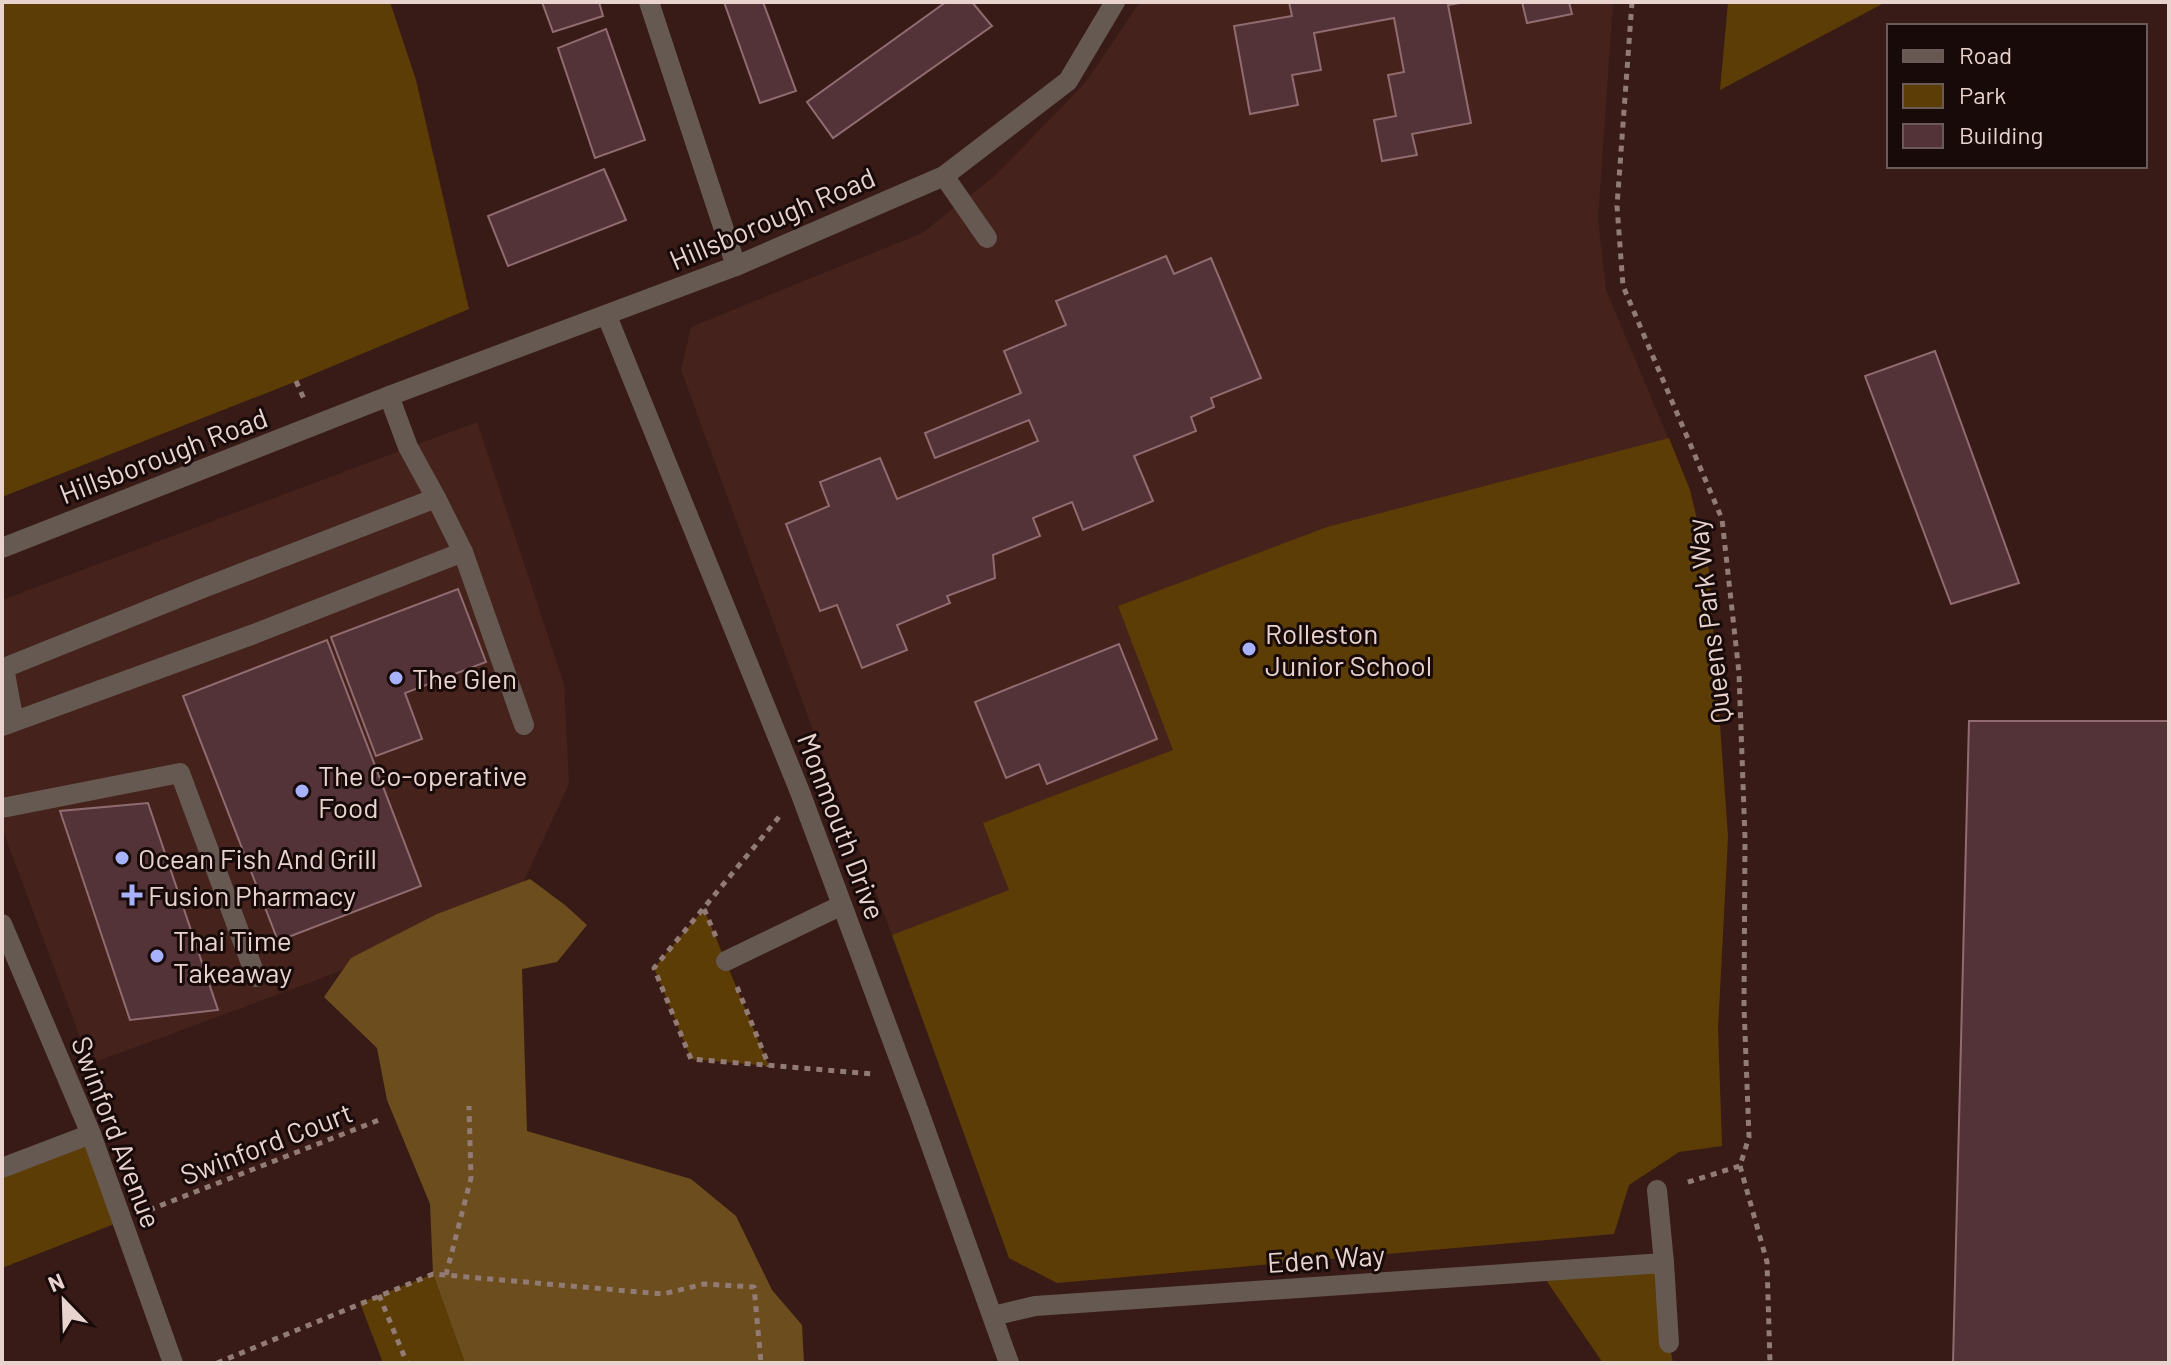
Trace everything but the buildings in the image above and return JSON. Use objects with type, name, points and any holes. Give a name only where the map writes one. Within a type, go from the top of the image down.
[{"type":"street","points":[[649,2],[736,266]]},
{"type":"street","name":"Hillsborough Road","points":[[2,548],[389,396],[736,266],[944,176],[1068,81],[1115,2]]},
{"type":"street","points":[[944,176],[987,238]]},
{"type":"street","name":"Monmouth Drive","points":[[607,316],[800,792],[1009,1363]]},
{"type":"street","points":[[389,396],[408,447],[463,552],[524,725]]},
{"type":"street","points":[[436,498],[4,668],[8,724],[254,634],[463,552]]},
{"type":"street","points":[[2,808],[180,773],[256,977]]},
{"type":"street","points":[[726,961],[842,905]]},
{"type":"street","name":"Swinford Avenue","points":[[2,924],[91,1134],[173,1363]]},
{"type":"street","points":[[2,1168],[91,1134]]},
{"type":"street","points":[[1657,1190],[1669,1343]]},
{"type":"street","name":"Eden Way","points":[[993,1316],[1035,1306],[1664,1263]]},
{"type":"path","name":"Queens Park Way","points":[[1632,2],[1617,206],[1623,286],[1722,519],[1739,673],[1745,839],[1744,1007],[1749,1137],[1740,1166]]},
{"type":"path","points":[[446,1275],[471,1178],[469,1106]]},
{"type":"path","name":"Swinford Court","points":[[122,1221],[379,1120]]},
{"type":"path","points":[[1657,1190],[1740,1166],[1767,1262],[1770,1363]]},
{"type":"path","points":[[217,1363],[433,1274],[663,1294],[704,1284],[754,1287],[761,1363]]},
{"type":"path","points":[[379,1295],[407,1363]]},
{"type":"shaded area","name":"Rolleston Junior School","points":[[1140,2],[1613,2],[1598,220],[1606,290],[1690,490],[1709,571],[1728,837],[1718,1029],[1722,1146],[1679,1152],[1629,1185],[1614,1234],[1057,1283],[1009,1258],[681,370],[691,327],[922,233],[995,176],[1085,83]]},
{"type":"shaded area","points":[[477,422],[564,684],[569,784],[516,898],[333,974],[90,1064],[2,828],[2,600]]},
{"type":"shaded area","points":[[530,879],[587,925],[557,962],[522,969],[527,1131],[691,1179],[736,1216],[772,1290],[802,1325],[804,1363],[465,1363],[433,1274],[430,1204],[387,1100],[377,1048],[324,997],[351,958],[437,914]]},
{"type":"green space","points":[[2,2],[390,2],[416,80],[469,309],[297,381],[2,497]]},
{"type":"green space","points":[[1728,2],[1886,2],[1720,90]]},
{"type":"green space","points":[[1669,438],[1690,490],[1709,571],[1728,837],[1718,1029],[1722,1146],[1679,1152],[1629,1185],[1614,1234],[1057,1283],[1009,1258],[892,935],[1009,890],[983,823],[1173,750],[1118,606],[1327,527]]},
{"type":"green space","points":[[704,909],[769,1066],[691,1059],[654,968]]},
{"type":"green space","points":[[91,1134],[122,1221],[2,1268],[2,1168]]},
{"type":"green space","points":[[1664,1263],[1673,1363],[1603,1363],[1542,1271]]},
{"type":"green space","points":[[433,1274],[465,1363],[383,1363],[360,1303]]},
{"type":"place","name":"Rolleston Junior School","points":[[1249,649]]},
{"type":"place","name":"The Glen","points":[[396,678]]},
{"type":"place","name":"The Co-operative Food","points":[[302,791]]},
{"type":"place","name":"Ocean Fish And Grill","points":[[122,858]]},
{"type":"place","name":"Fusion Pharmacy","points":[[132,895]]},
{"type":"place","name":"Thai Time Takeaway","points":[[157,956]]}]
